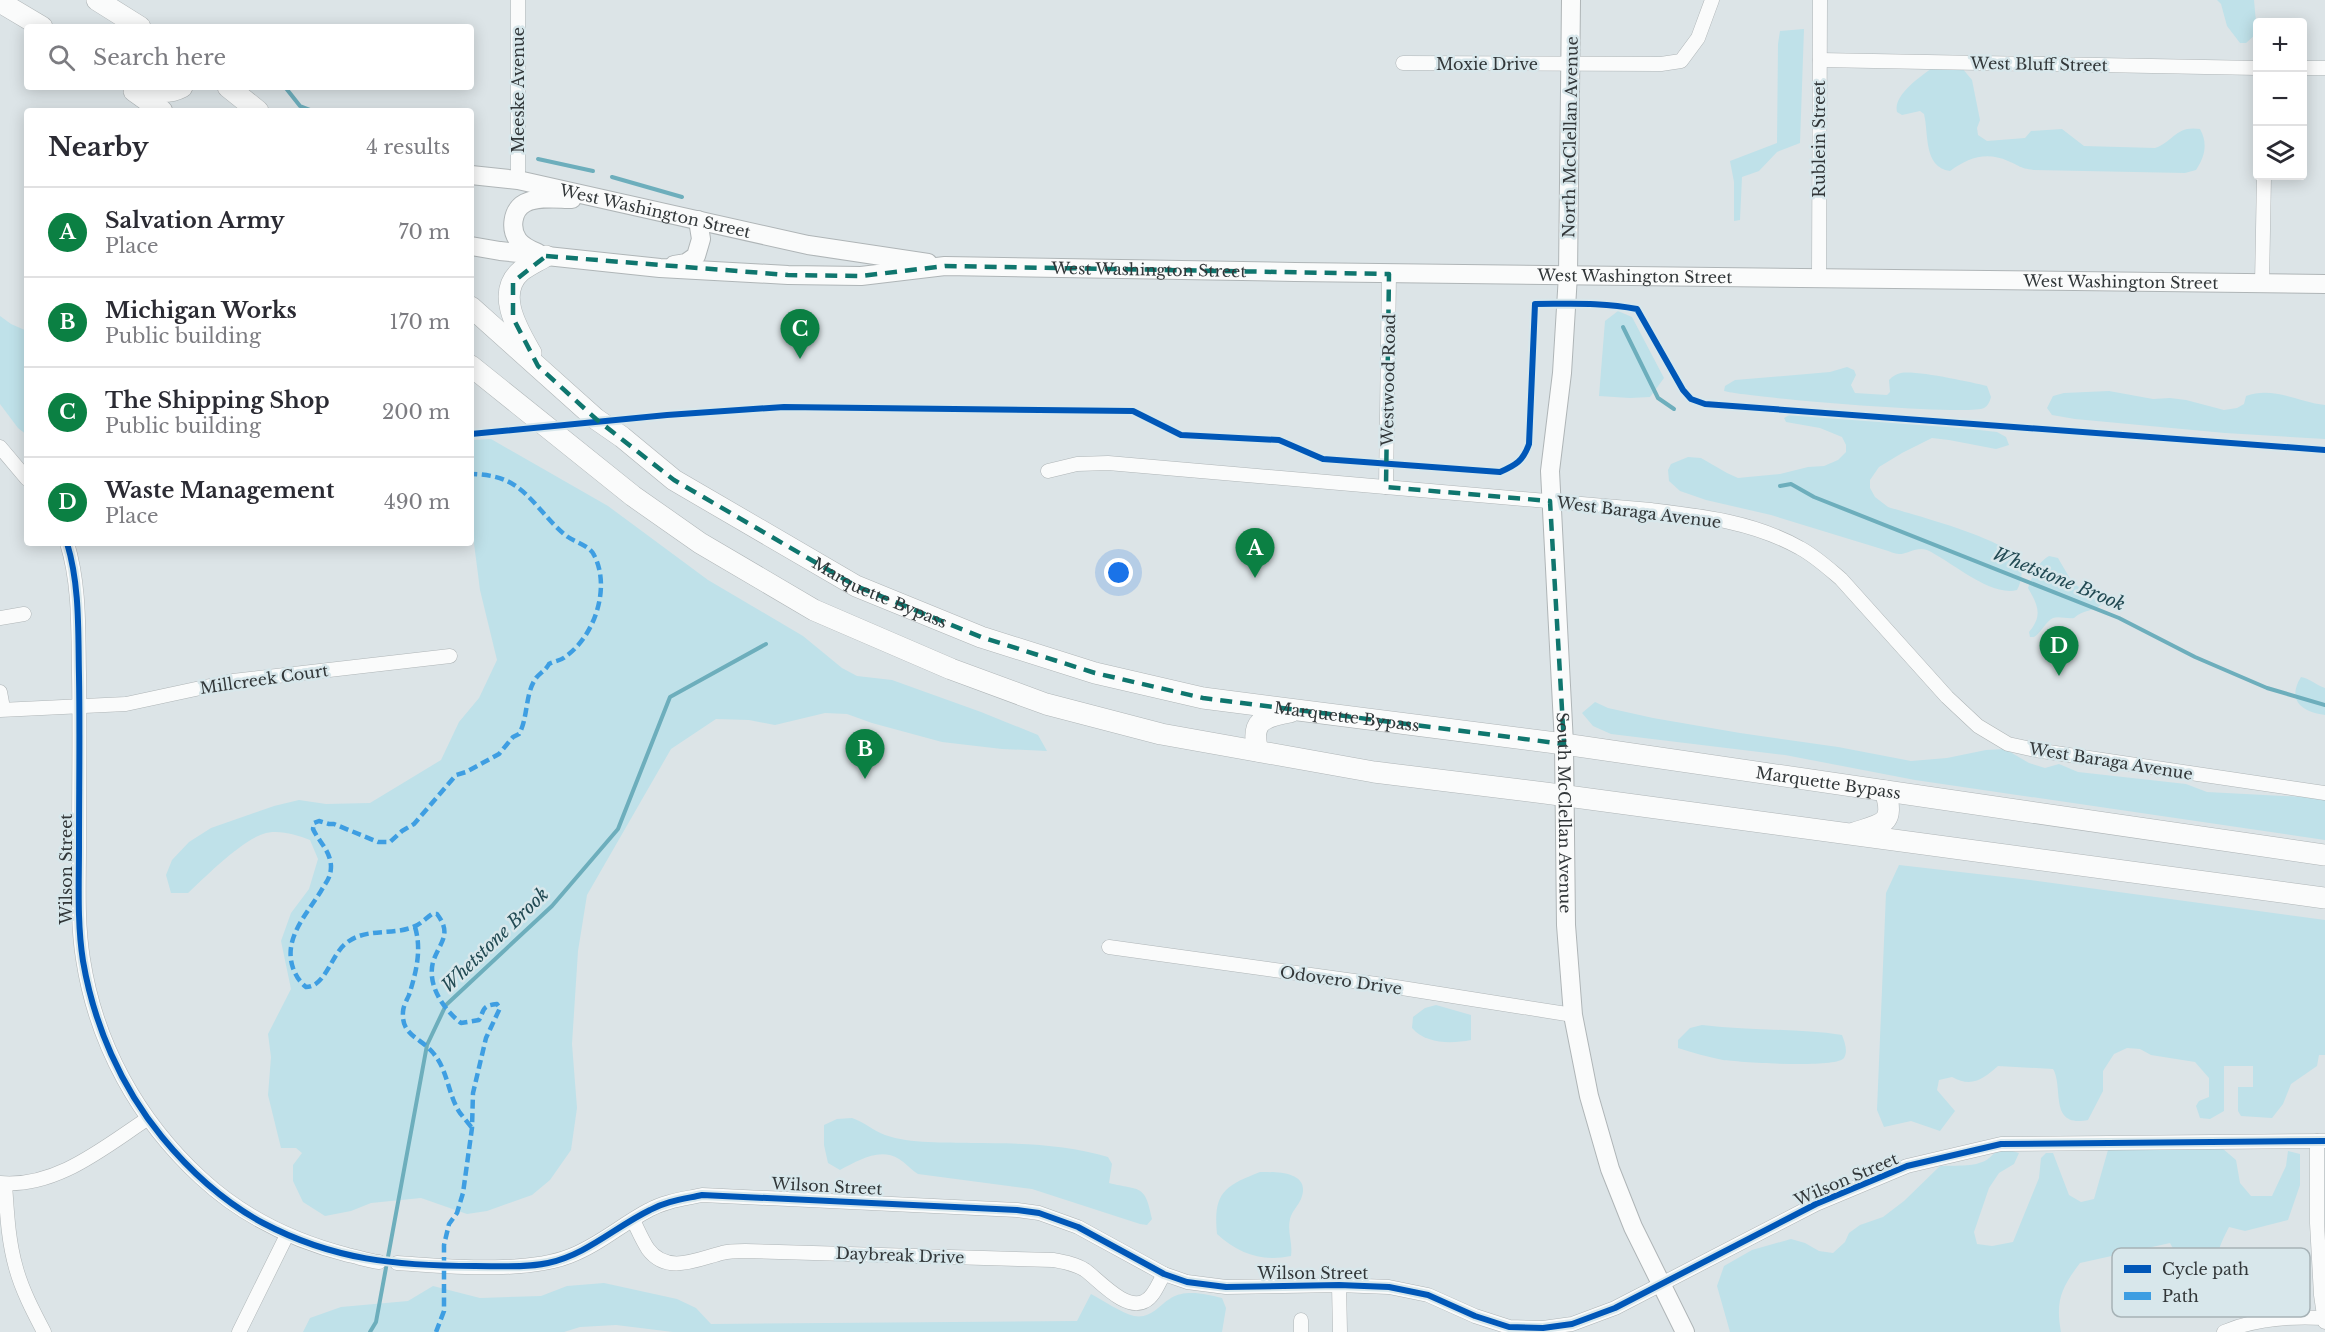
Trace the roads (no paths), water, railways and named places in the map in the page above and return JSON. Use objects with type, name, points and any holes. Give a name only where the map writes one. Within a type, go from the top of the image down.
[{"type":"highway","points":[[97,0],[135,24]]},
{"type":"highway","points":[[0,3],[37,24]]},
{"type":"highway","points":[[133,90],[158,108]]},
{"type":"highway","points":[[151,90],[160,92],[174,90]]},
{"type":"highway","points":[[232,90],[254,108]]},
{"type":"highway","points":[[538,366],[517,328],[509,298],[516,276],[546,256]]},
{"type":"highway","name":"Marquette Bypass","points":[[474,310],[596,419],[622,437],[674,480],[856,586],[981,637],[1095,673],[1203,698],[1564,744],[2325,855]]},
{"type":"highway","points":[[474,368],[633,496],[700,543],[814,610],[951,669],[1046,704],[1161,734],[1374,772],[2325,898]]},
{"type":"highway","points":[[1258,751],[1255,738],[1260,722],[1270,716],[1299,710]]},
{"type":"highway","points":[[1851,834],[1886,821],[1890,814],[1890,806],[1885,791]]},
{"type":"main road","name":"North McClellan Avenue","points":[[1568,275],[1571,0]]},
{"type":"main road","name":"West Washington Street","points":[[474,175],[518,180],[808,245],[945,266],[1389,274],[2325,284]]},
{"type":"main road","points":[[546,256],[525,247],[519,241],[513,226],[520,207],[533,200],[598,198]]},
{"type":"main road","points":[[660,268],[686,263],[696,256],[701,239],[698,220]]},
{"type":"main road","name":"West Washington Street","points":[[474,246],[660,268],[757,274],[861,276],[945,266]]},
{"type":"main road","name":"South McClellan Avenue","points":[[1568,275],[1562,373],[1550,471],[1550,501],[1564,744],[1566,925],[1573,1015],[1589,1096],[1610,1169],[1633,1227],[1685,1332]]},
{"type":"street","name":"Meeske Avenue","points":[[518,0],[518,180]]},
{"type":"street","name":"Moxie Drive","points":[[1403,63],[1661,64],[1681,61],[1698,38],[1712,0]]},
{"type":"street","name":"Rublein Street","points":[[1819,279],[1820,0]]},
{"type":"street","name":"West Bluff Street","points":[[1820,60],[2253,68]]},
{"type":"street","points":[[2307,68],[2325,68]]},
{"type":"street","points":[[2262,284],[2264,180]]},
{"type":"street","name":"Westwood Road","points":[[1386,487],[1389,274]]},
{"type":"street","points":[[0,447],[24,475]]},
{"type":"street","name":"West Baraga Avenue","points":[[1048,471],[1077,465],[1108,463],[1651,510],[1722,520],[1768,534],[1799,547],[1841,579],[1958,707],[1989,734],[2008,744],[2035,750],[2325,793]]},
{"type":"street","name":"Wilson Street","points":[[68,546],[74,567],[77,596],[80,705],[79,897],[83,960],[101,1030],[121,1076],[147,1119],[179,1158],[209,1185],[244,1212],[287,1235],[333,1251],[379,1262]]},
{"type":"street","points":[[0,618],[24,614]]},
{"type":"street","name":"Millcreek Court","points":[[2,709],[126,704],[233,681],[450,657]]},
{"type":"street","points":[[0,692],[2,709]]},
{"type":"street","name":"Odovero Drive","points":[[1109,947],[1383,985],[1573,1015]]},
{"type":"street","points":[[44,1332],[29,1304],[15,1267],[3,1184],[20,1183],[76,1166],[147,1119]]},
{"type":"street","points":[[2224,1332],[2261,1320],[2298,1317],[2325,1319],[2320,1295],[2317,1223],[2321,1141]]},
{"type":"street","name":"Wilson Street","points":[[396,1263],[443,1266],[522,1266],[550,1263],[588,1248],[650,1209],[702,1195],[1017,1210],[1039,1213],[1078,1227],[1164,1274],[1187,1282],[1226,1287],[1339,1285],[1389,1287],[1428,1295],[1475,1316],[1509,1327],[1543,1328],[1572,1324],[1615,1308],[1816,1204],[1907,1166],[2001,1144],[2321,1141]]},
{"type":"street","name":"Daybreak Drive","points":[[633,1220],[649,1251],[667,1263],[695,1262],[725,1252],[745,1251],[1053,1260],[1083,1269],[1123,1300],[1133,1304],[1145,1301],[1154,1292],[1164,1274]]},
{"type":"street","points":[[239,1332],[287,1235]]},
{"type":"street","points":[[1339,1285],[1340,1332]]},
{"type":"waterway","points":[[287,90],[300,106],[305,108]]},
{"type":"waterway","points":[[538,159],[593,171]]},
{"type":"waterway","points":[[612,177],[682,197]]},
{"type":"waterway","name":"Whetstone Brook","points":[[1623,327],[1658,398],[1674,409]]},
{"type":"waterway","name":"Whetstone Brook","points":[[1780,486],[1791,484],[1814,497],[2119,618],[2195,657],[2267,688],[2325,705]]},
{"type":"waterway","name":"Whetstone Brook","points":[[370,1332],[376,1322],[427,1045],[446,1005],[552,906],[618,829],[670,697],[766,644]]},
{"type":"place","name":"The Shipping Shop","points":[[800,359]]},
{"type":"place","name":"Salvation Army","points":[[1255,578]]},
{"type":"place","name":"Waste Management","points":[[2059,676]]},
{"type":"place","name":"Michigan Works","points":[[865,779]]}]
